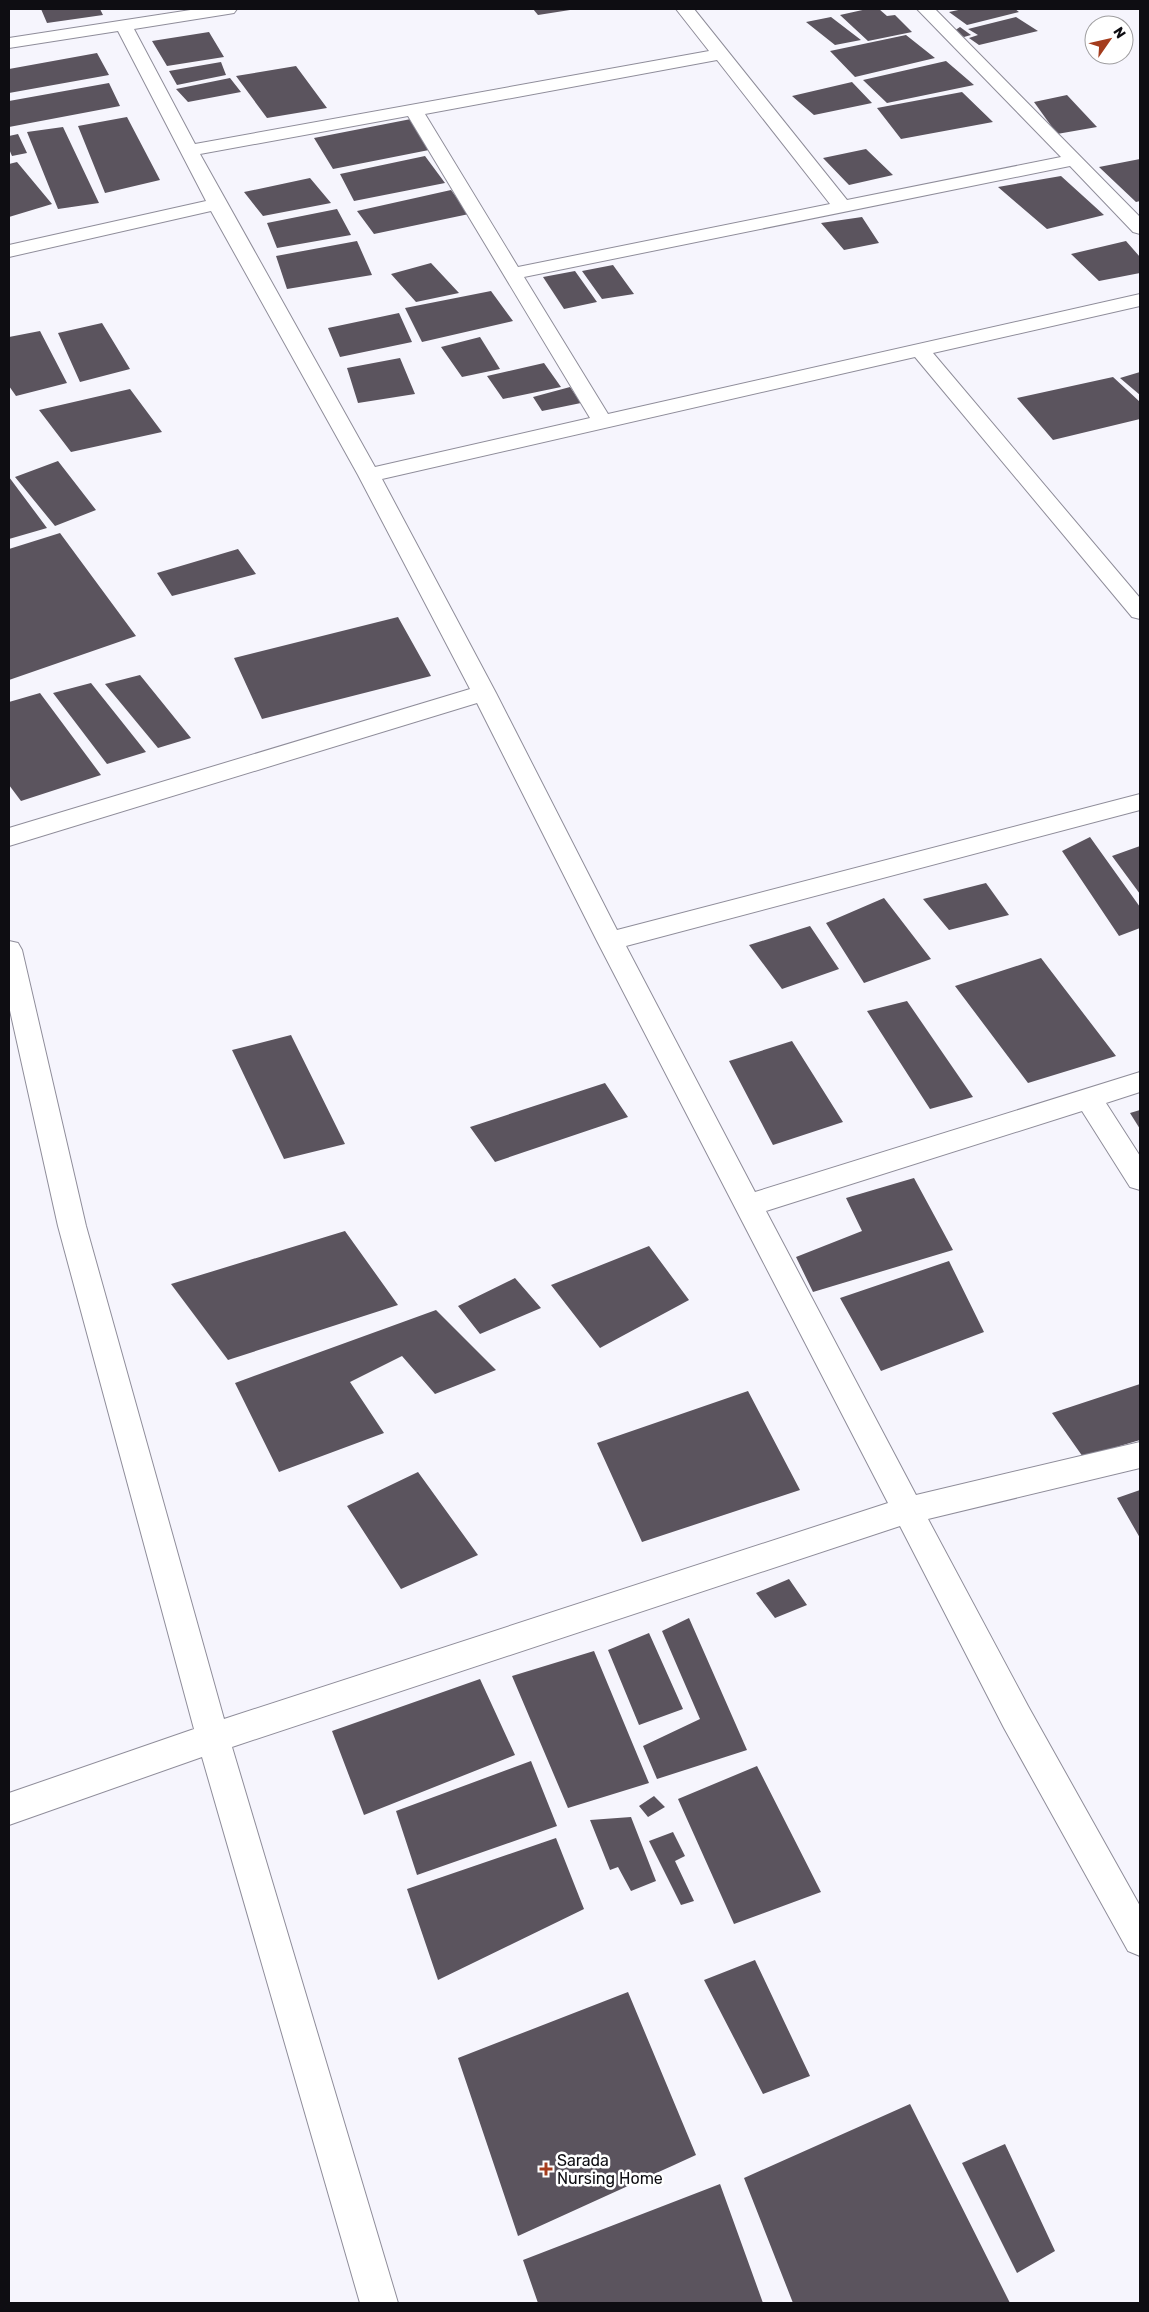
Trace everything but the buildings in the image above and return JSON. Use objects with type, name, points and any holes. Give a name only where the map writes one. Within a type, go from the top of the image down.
[{"type":"street","points":[[9,43],[228,9]]},
{"type":"street","points":[[686,9],[842,206]]},
{"type":"street","points":[[926,9],[1140,228]]},
{"type":"street","points":[[123,25],[217,204],[369,475],[484,693],[610,941],[1016,1717],[1132,1904],[1140,1939]]},
{"type":"street","points":[[189,151],[414,112],[722,54]]},
{"type":"street","points":[[414,112],[602,422]]},
{"type":"street","points":[[511,274],[1074,160]]},
{"type":"street","points":[[9,251],[217,204]]},
{"type":"street","points":[[369,475],[1140,300]]},
{"type":"street","points":[[919,349],[1140,612]]},
{"type":"street","points":[[9,837],[484,693]]},
{"type":"street","points":[[610,941],[1140,802]]},
{"type":"street","points":[[9,950],[72,1226],[213,1738],[379,2303]]},
{"type":"street","points":[[749,1204],[1140,1082]]},
{"type":"street","points":[[1088,1098],[1140,1179]]},
{"type":"street","points":[[9,1809],[213,1738],[908,1510],[1140,1454]]},
{"type":"place","name":"Sarada Nursing Home","points":[[546,2169]]}]
